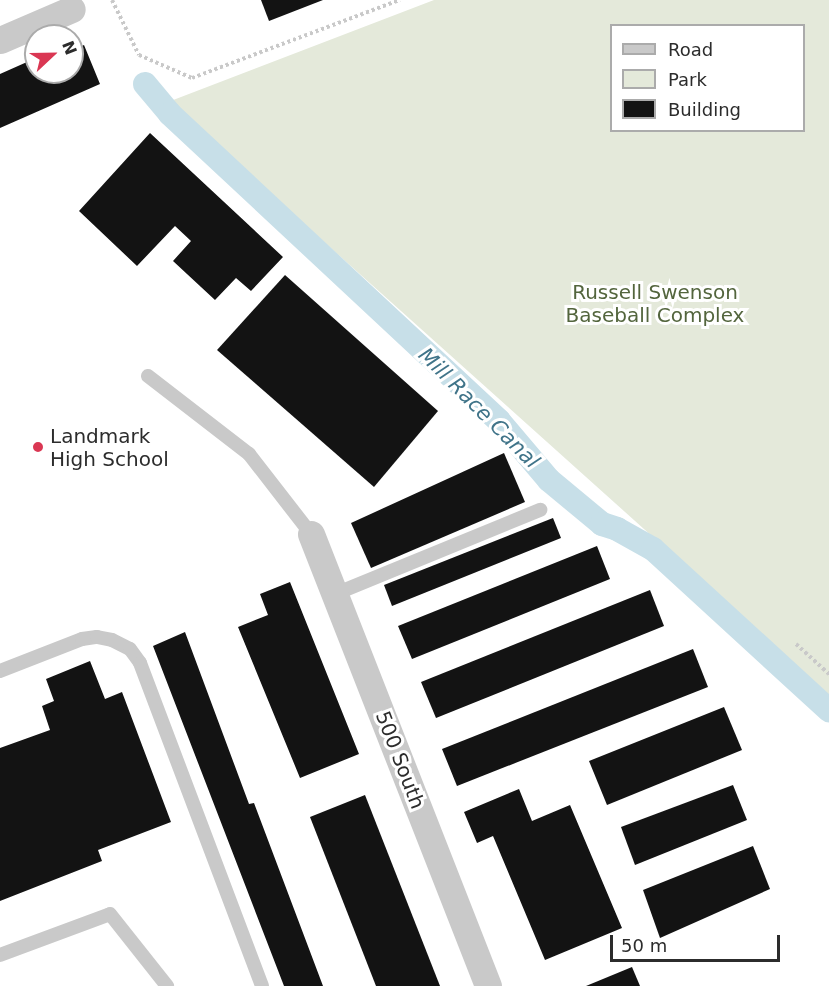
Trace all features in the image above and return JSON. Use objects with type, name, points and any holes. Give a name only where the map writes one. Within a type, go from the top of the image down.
[{"type":"street","points":[[0,40],[72,9]]},
{"type":"street","name":"500 South","points":[[311,534],[488,986]]},
{"type":"lane","points":[[148,376],[249,454],[311,534]]},
{"type":"lane","points":[[335,594],[540,510]]},
{"type":"lane","points":[[0,670],[82,639],[97,637],[112,640],[130,649],[140,663],[262,986]]},
{"type":"lane","points":[[0,955],[110,914],[167,986]]},
{"type":"path","points":[[112,0],[139,55],[192,78],[400,0]]},
{"type":"path","points":[[796,644],[829,674]]},
{"type":"green space","name":"Russell Swenson Baseball Complex","points":[[434,0],[829,0],[829,695],[168,102]]},
{"type":"building","points":[[261,0],[323,0],[269,21]]},
{"type":"building","points":[[84,45],[100,84],[0,128],[0,74],[24,63],[24,84],[84,84]]},
{"type":"building","points":[[150,133],[283,257],[251,291],[236,278],[215,300],[173,261],[191,241],[175,226],[137,266],[79,211]]},
{"type":"building","points":[[285,275],[438,411],[374,487],[217,350]]},
{"type":"building","points":[[504,453],[525,502],[371,568],[351,523]]},
{"type":"building","points":[[553,518],[561,538],[392,606],[384,585]]},
{"type":"building","points":[[597,546],[610,579],[412,659],[398,626]]},
{"type":"building","points":[[290,582],[359,754],[300,778],[238,627],[268,615],[260,594]]},
{"type":"building","points":[[650,590],[664,626],[436,718],[421,682]]},
{"type":"building","points":[[185,632],[249,804],[254,803],[323,986],[284,986],[153,646]]},
{"type":"building","points":[[693,649],[708,687],[457,786],[442,749]]},
{"type":"building","points":[[90,661],[105,699],[122,692],[171,822],[98,850],[102,861],[0,901],[0,748],[50,730],[42,706],[54,701],[46,679]]},
{"type":"building","points":[[724,707],[742,750],[607,805],[589,761]]},
{"type":"building","points":[[733,785],[747,820],[635,865],[621,827]]},
{"type":"building","points":[[519,789],[532,821],[570,805],[622,928],[545,960],[493,836],[477,843],[464,812]]},
{"type":"building","points":[[365,795],[440,986],[376,986],[310,817]]},
{"type":"building","points":[[753,846],[770,889],[660,938],[643,890]]},
{"type":"building","points":[[632,967],[640,986],[586,986]]},
{"type":"waterway","name":"Mill Race Canal","points":[[145,84],[170,114],[499,421],[549,480],[602,524],[617,529],[653,549],[829,710]]},
{"type":"place","name":"Landmark High School","points":[[38,447]]}]
